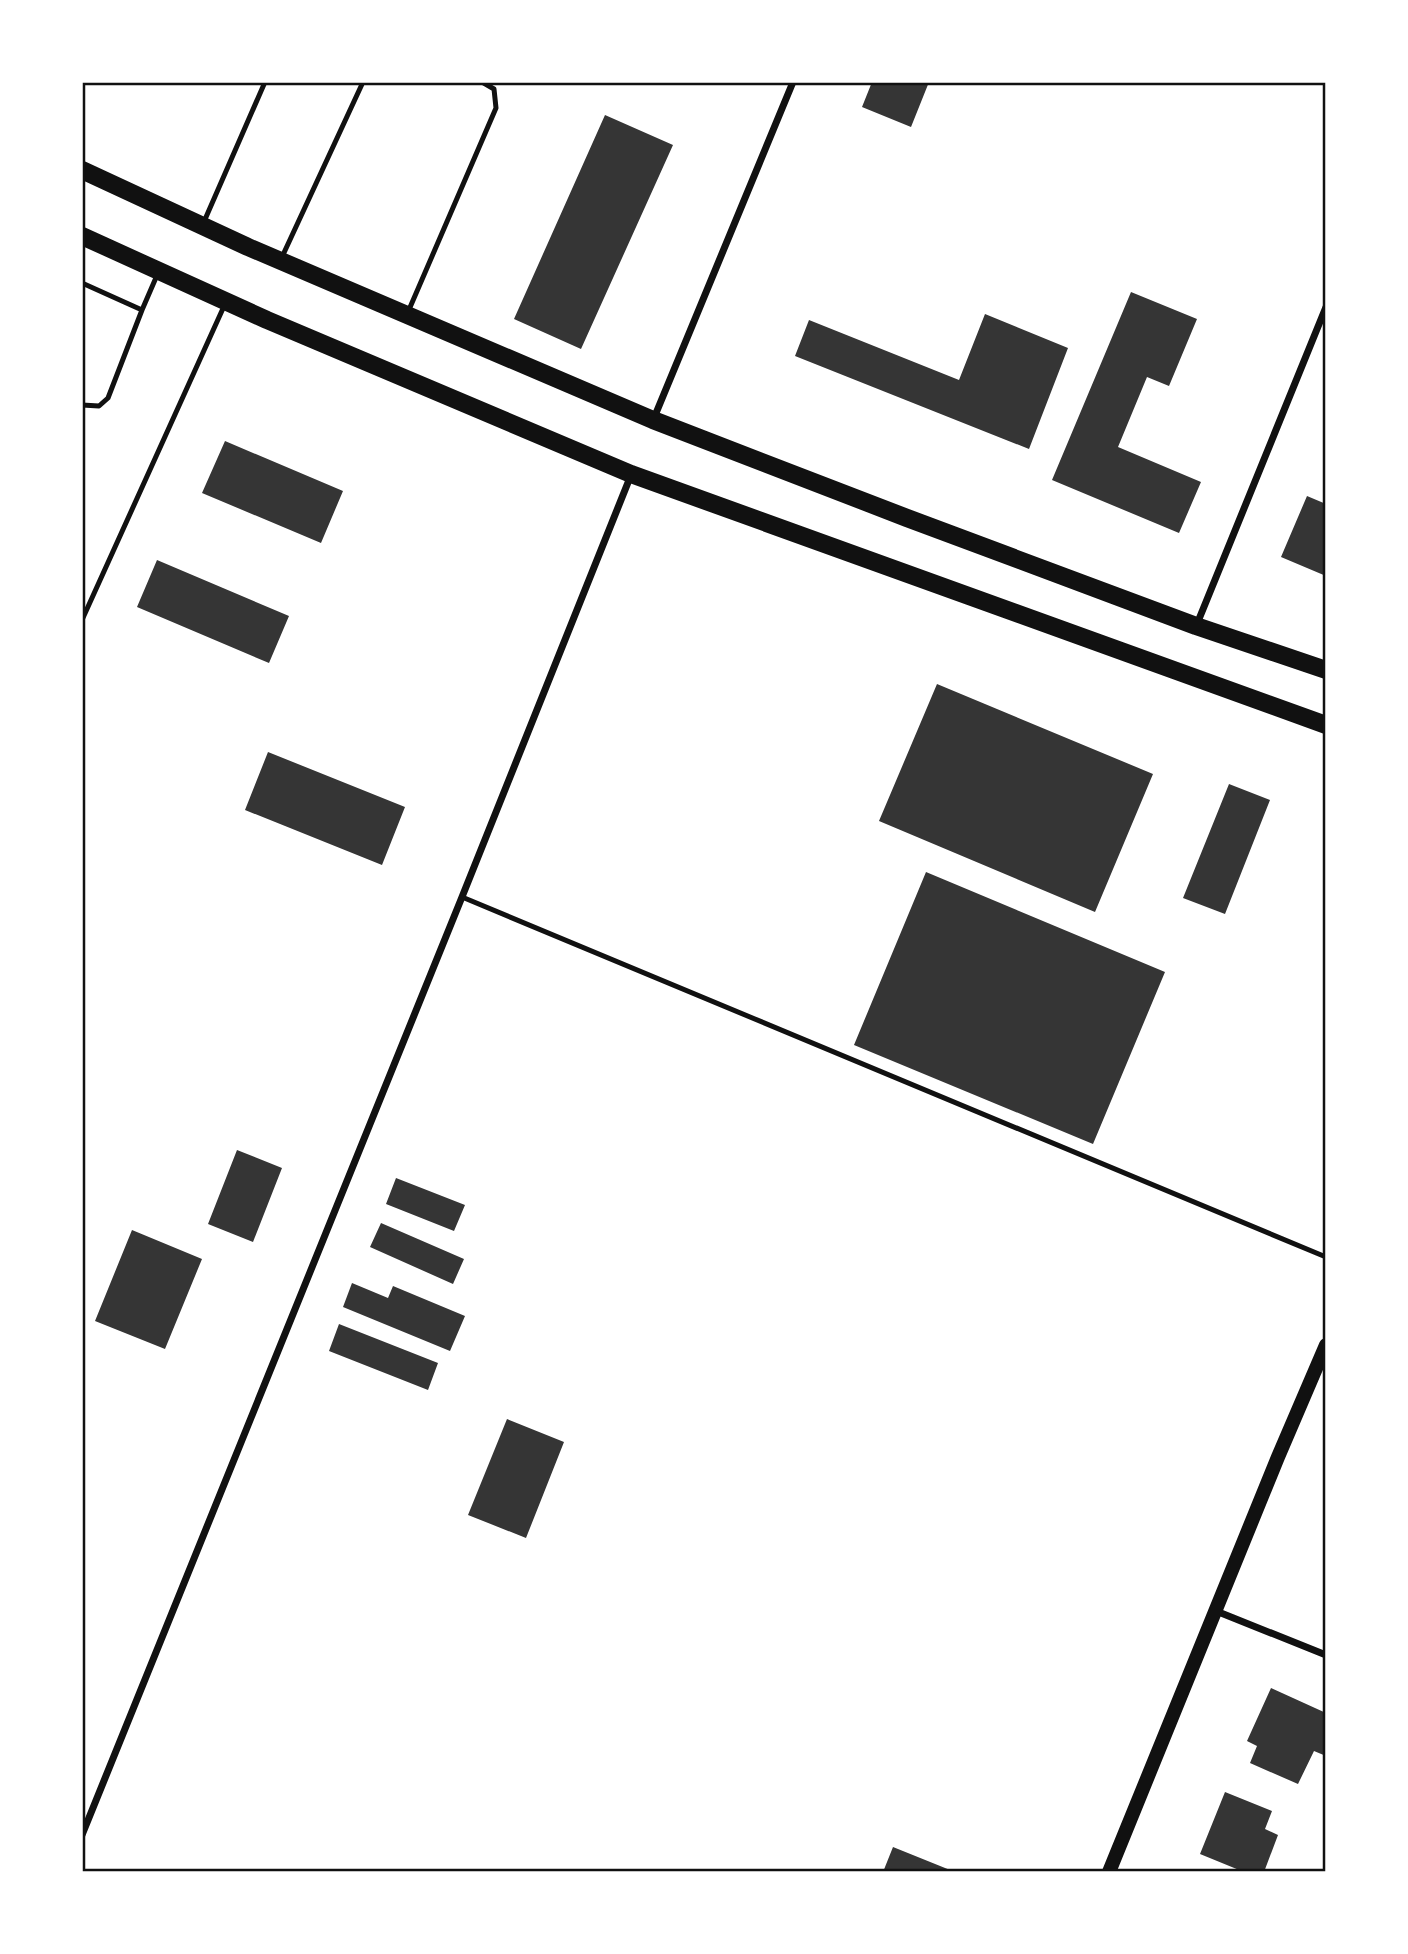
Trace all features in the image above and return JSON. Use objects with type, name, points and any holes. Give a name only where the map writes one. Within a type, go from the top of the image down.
[{"type":"main road","points":[[82,170],[280,261],[653,420],[1196,626],[1326,670]]},
{"type":"main road","points":[[82,236],[226,301],[631,474],[1326,725]]},
{"type":"main road","points":[[1109,1872],[1326,1345]]},
{"type":"street","points":[[653,420],[793,82]]},
{"type":"street","points":[[1196,626],[1326,307]]},
{"type":"street","points":[[82,1835],[631,474]]},
{"type":"street","points":[[1216,1611],[1326,1655]]},
{"type":"lane","points":[[202,226],[265,82]]},
{"type":"lane","points":[[280,261],[363,82]]},
{"type":"lane","points":[[407,315],[496,108],[494,89],[482,82]]},
{"type":"lane","points":[[82,405],[99,406],[108,398],[159,271]]},
{"type":"lane","points":[[82,283],[142,310]]},
{"type":"lane","points":[[82,620],[226,301]]},
{"type":"lane","points":[[462,897],[1326,1257]]},
{"type":"building","points":[[872,82],[929,82],[911,127],[862,107]]},
{"type":"building","points":[[605,115],[673,145],[581,349],[514,319]]},
{"type":"building","points":[[1131,292],[1197,319],[1169,386],[1147,377],[1118,447],[1201,482],[1179,533],[1052,480]]},
{"type":"building","points":[[985,314],[1068,348],[1029,449],[795,356],[809,320],[959,380]]},
{"type":"building","points":[[225,441],[343,491],[321,543],[202,493]]},
{"type":"building","points":[[1307,496],[1326,504],[1326,576],[1281,557]]},
{"type":"building","points":[[157,560],[289,616],[269,663],[137,607]]},
{"type":"building","points":[[937,684],[1153,774],[1095,912],[879,821]]},
{"type":"building","points":[[268,752],[405,807],[382,865],[245,810]]},
{"type":"building","points":[[1229,784],[1270,800],[1225,914],[1183,898]]},
{"type":"building","points":[[926,872],[1165,972],[1093,1144],[854,1045]]},
{"type":"building","points":[[237,1150],[282,1168],[253,1242],[208,1224]]},
{"type":"building","points":[[396,1178],[465,1205],[454,1231],[386,1204]]},
{"type":"building","points":[[381,1223],[464,1259],[453,1284],[370,1247]]},
{"type":"building","points":[[132,1230],[202,1259],[165,1349],[95,1321]]},
{"type":"building","points":[[352,1283],[388,1298],[393,1286],[465,1316],[450,1351],[343,1307]]},
{"type":"building","points":[[339,1324],[438,1363],[428,1390],[329,1351]]},
{"type":"building","points":[[507,1419],[564,1442],[526,1538],[468,1515]]},
{"type":"building","points":[[1271,1688],[1326,1713],[1326,1756],[1314,1751],[1298,1784],[1250,1763],[1257,1746],[1247,1741]]},
{"type":"building","points":[[1225,1792],[1272,1811],[1265,1829],[1278,1835],[1264,1872],[1244,1872],[1200,1854]]},
{"type":"building","points":[[893,1847],[955,1872],[883,1872]]}]
